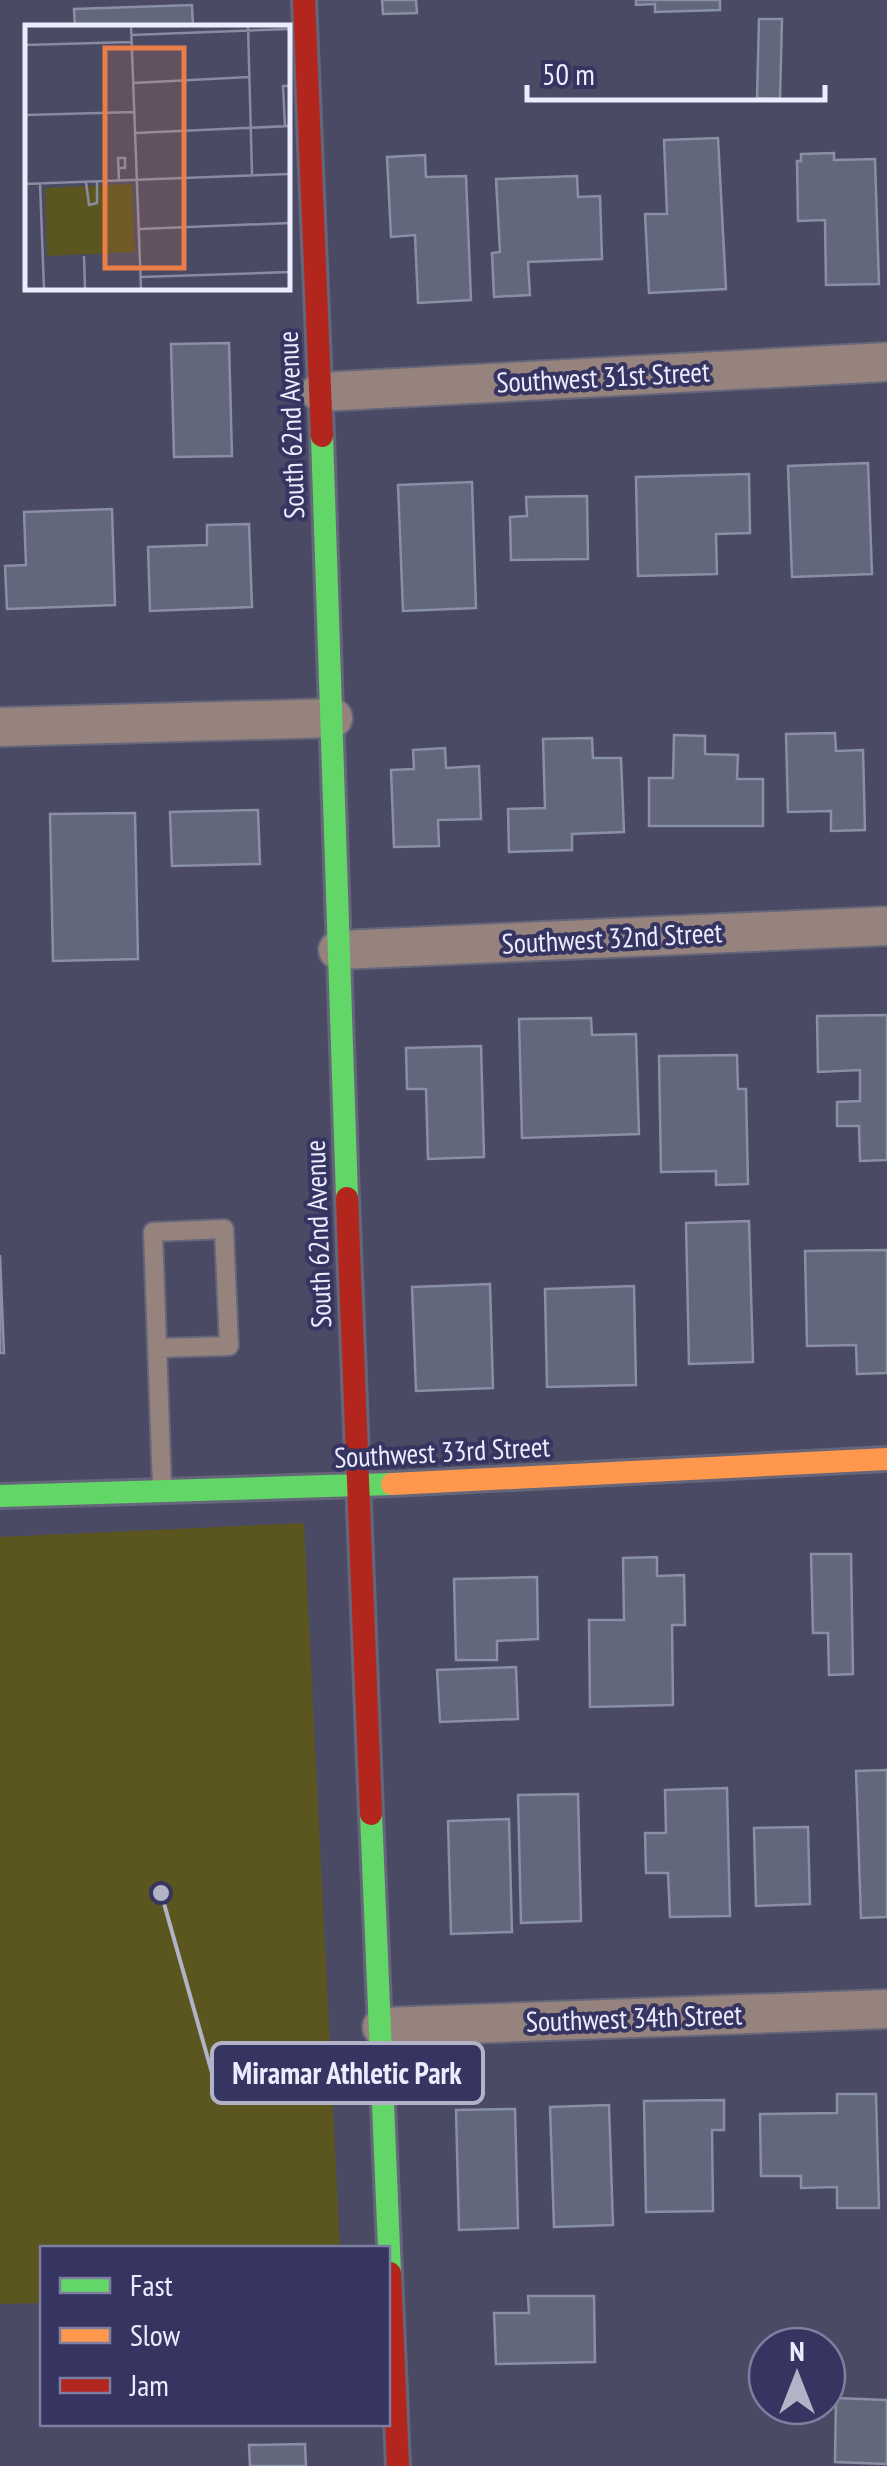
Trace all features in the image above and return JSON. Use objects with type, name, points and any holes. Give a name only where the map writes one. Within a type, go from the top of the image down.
[{"type":"street","name":"South 62nd Avenue","points":[[304,0],[334,718],[357,1486],[390,2246]]},
{"type":"street","name":"Southwest 31st Street","points":[[320,392],[887,362]]},
{"type":"street","points":[[0,727],[334,718]]},
{"type":"street","name":"Southwest 32nd Street","points":[[338,950],[887,926]]},
{"type":"street","name":"Southwest 33rd Street","points":[[0,1496],[357,1486],[887,1459]]},
{"type":"street","name":"Southwest 34th Street","points":[[382,2027],[887,2010]]},
{"type":"street","name":"South 62nd Avenue","points":[[390,2246],[398,2466]]},
{"type":"lane","points":[[158,1348],[229,1346],[224,1229],[153,1232],[162,1492]]},
{"type":"shaded area","points":[[304,1523],[340,2246],[40,2246],[40,2303],[0,2304],[0,1537]]},
{"type":"building","points":[[382,0],[416,0],[417,13],[383,14]]},
{"type":"building","points":[[636,0],[720,0],[720,10],[655,12],[655,4],[636,5]]},
{"type":"building","points":[[192,5],[193,25],[75,25],[74,9]]},
{"type":"building","points":[[759,19],[782,19],[780,99],[757,98]]},
{"type":"building","points":[[718,138],[726,289],[649,293],[645,214],[667,214],[664,140]]},
{"type":"building","points":[[834,153],[834,160],[875,159],[879,284],[826,285],[825,220],[798,221],[797,161],[801,161],[801,154]]},
{"type":"building","points":[[425,155],[426,177],[466,176],[471,300],[418,303],[415,235],[391,237],[387,157]]},
{"type":"building","points":[[577,176],[578,197],[600,196],[602,259],[528,262],[530,295],[494,297],[492,253],[500,252],[496,179]]},
{"type":"building","points":[[229,343],[232,456],[174,457],[171,344]]},
{"type":"building","points":[[868,463],[872,574],[792,577],[788,466]]},
{"type":"building","points":[[749,474],[750,533],[716,534],[717,574],[638,576],[636,477]]},
{"type":"building","points":[[472,482],[476,608],[403,611],[398,485]]},
{"type":"building","points":[[587,496],[588,559],[511,560],[510,517],[527,516],[526,497]]},
{"type":"building","points":[[112,509],[115,605],[7,609],[5,566],[26,565],[24,512]]},
{"type":"building","points":[[249,524],[252,607],[150,611],[148,547],[207,545],[207,525]]},
{"type":"building","points":[[835,733],[836,751],[863,750],[865,830],[831,831],[831,811],[788,812],[786,734]]},
{"type":"building","points":[[674,735],[705,736],[705,754],[738,755],[737,779],[763,779],[763,826],[649,826],[649,778],[673,778]]},
{"type":"building","points":[[592,738],[593,758],[621,758],[624,832],[572,834],[572,850],[509,852],[508,809],[545,808],[543,739]]},
{"type":"building","points":[[445,748],[446,768],[479,766],[481,819],[438,820],[439,846],[394,847],[391,770],[414,769],[413,750]]},
{"type":"building","points":[[258,810],[260,864],[172,866],[170,812]]},
{"type":"building","points":[[135,813],[138,959],[53,961],[50,814]]},
{"type":"building","points":[[887,1015],[887,1160],[860,1161],[859,1126],[837,1126],[837,1102],[860,1101],[860,1070],[818,1072],[817,1016]]},
{"type":"building","points":[[591,1018],[592,1035],[636,1034],[639,1134],[522,1138],[519,1019]]},
{"type":"building","points":[[481,1046],[484,1157],[428,1159],[426,1089],[407,1089],[406,1048]]},
{"type":"building","points":[[737,1055],[738,1089],[746,1089],[748,1184],[716,1185],[716,1171],[661,1172],[659,1056]]},
{"type":"building","points":[[749,1221],[753,1362],[689,1364],[686,1223]]},
{"type":"building","points":[[887,1250],[887,1373],[857,1374],[856,1345],[807,1346],[805,1251]]},
{"type":"building","points":[[0,1255],[4,1353],[0,1353]]},
{"type":"building","points":[[490,1284],[493,1388],[416,1391],[412,1287]]},
{"type":"building","points":[[634,1286],[636,1385],[547,1387],[545,1289]]},
{"type":"building","points":[[811,1554],[851,1554],[853,1674],[829,1675],[828,1633],[813,1633]]},
{"type":"building","points":[[657,1557],[657,1576],[684,1575],[685,1625],[672,1625],[673,1705],[590,1707],[589,1620],[624,1620],[623,1558]]},
{"type":"building","points":[[537,1577],[538,1639],[497,1641],[497,1660],[456,1660],[454,1579]]},
{"type":"building","points":[[516,1667],[518,1719],[440,1722],[437,1670]]},
{"type":"building","points":[[887,1770],[887,1917],[861,1918],[856,1771]]},
{"type":"building","points":[[727,1788],[730,1916],[670,1917],[668,1873],[646,1873],[645,1833],[666,1833],[665,1790]]},
{"type":"building","points":[[578,1794],[581,1921],[521,1923],[518,1795]]},
{"type":"building","points":[[509,1819],[512,1932],[451,1934],[448,1821]]},
{"type":"building","points":[[808,1827],[810,1904],[756,1906],[754,1828]]},
{"type":"building","points":[[837,2094],[876,2094],[879,2208],[837,2208],[837,2187],[801,2188],[801,2176],[761,2176],[760,2114],[837,2113]]},
{"type":"building","points":[[724,2100],[724,2130],[712,2130],[713,2211],[646,2212],[644,2101]]},
{"type":"building","points":[[609,2105],[613,2225],[554,2227],[550,2107]]},
{"type":"building","points":[[515,2109],[518,2228],[459,2230],[456,2110]]},
{"type":"building","points":[[528,2296],[594,2296],[595,2362],[496,2364],[494,2313],[529,2313]]},
{"type":"building","points":[[847,2398],[887,2400],[887,2464],[835,2462],[836,2426],[847,2426]]},
{"type":"building","points":[[305,2444],[306,2466],[250,2466],[249,2445]]},
{"type":"traffic: fast","points":[[322,436],[347,1198]]},
{"type":"traffic: fast","points":[[0,1496],[392,1484]]},
{"type":"traffic: fast","points":[[371,1814],[389,2246]]},
{"type":"traffic: slow","points":[[392,1484],[887,1459]]},
{"type":"traffic: jam","points":[[304,0],[322,436]]},
{"type":"traffic: jam","points":[[347,1198],[371,1814]]},
{"type":"traffic: jam","points":[[390,2273],[398,2466]]},
{"type":"place","name":"Miramar Athletic Park","points":[[161,1893]]}]
